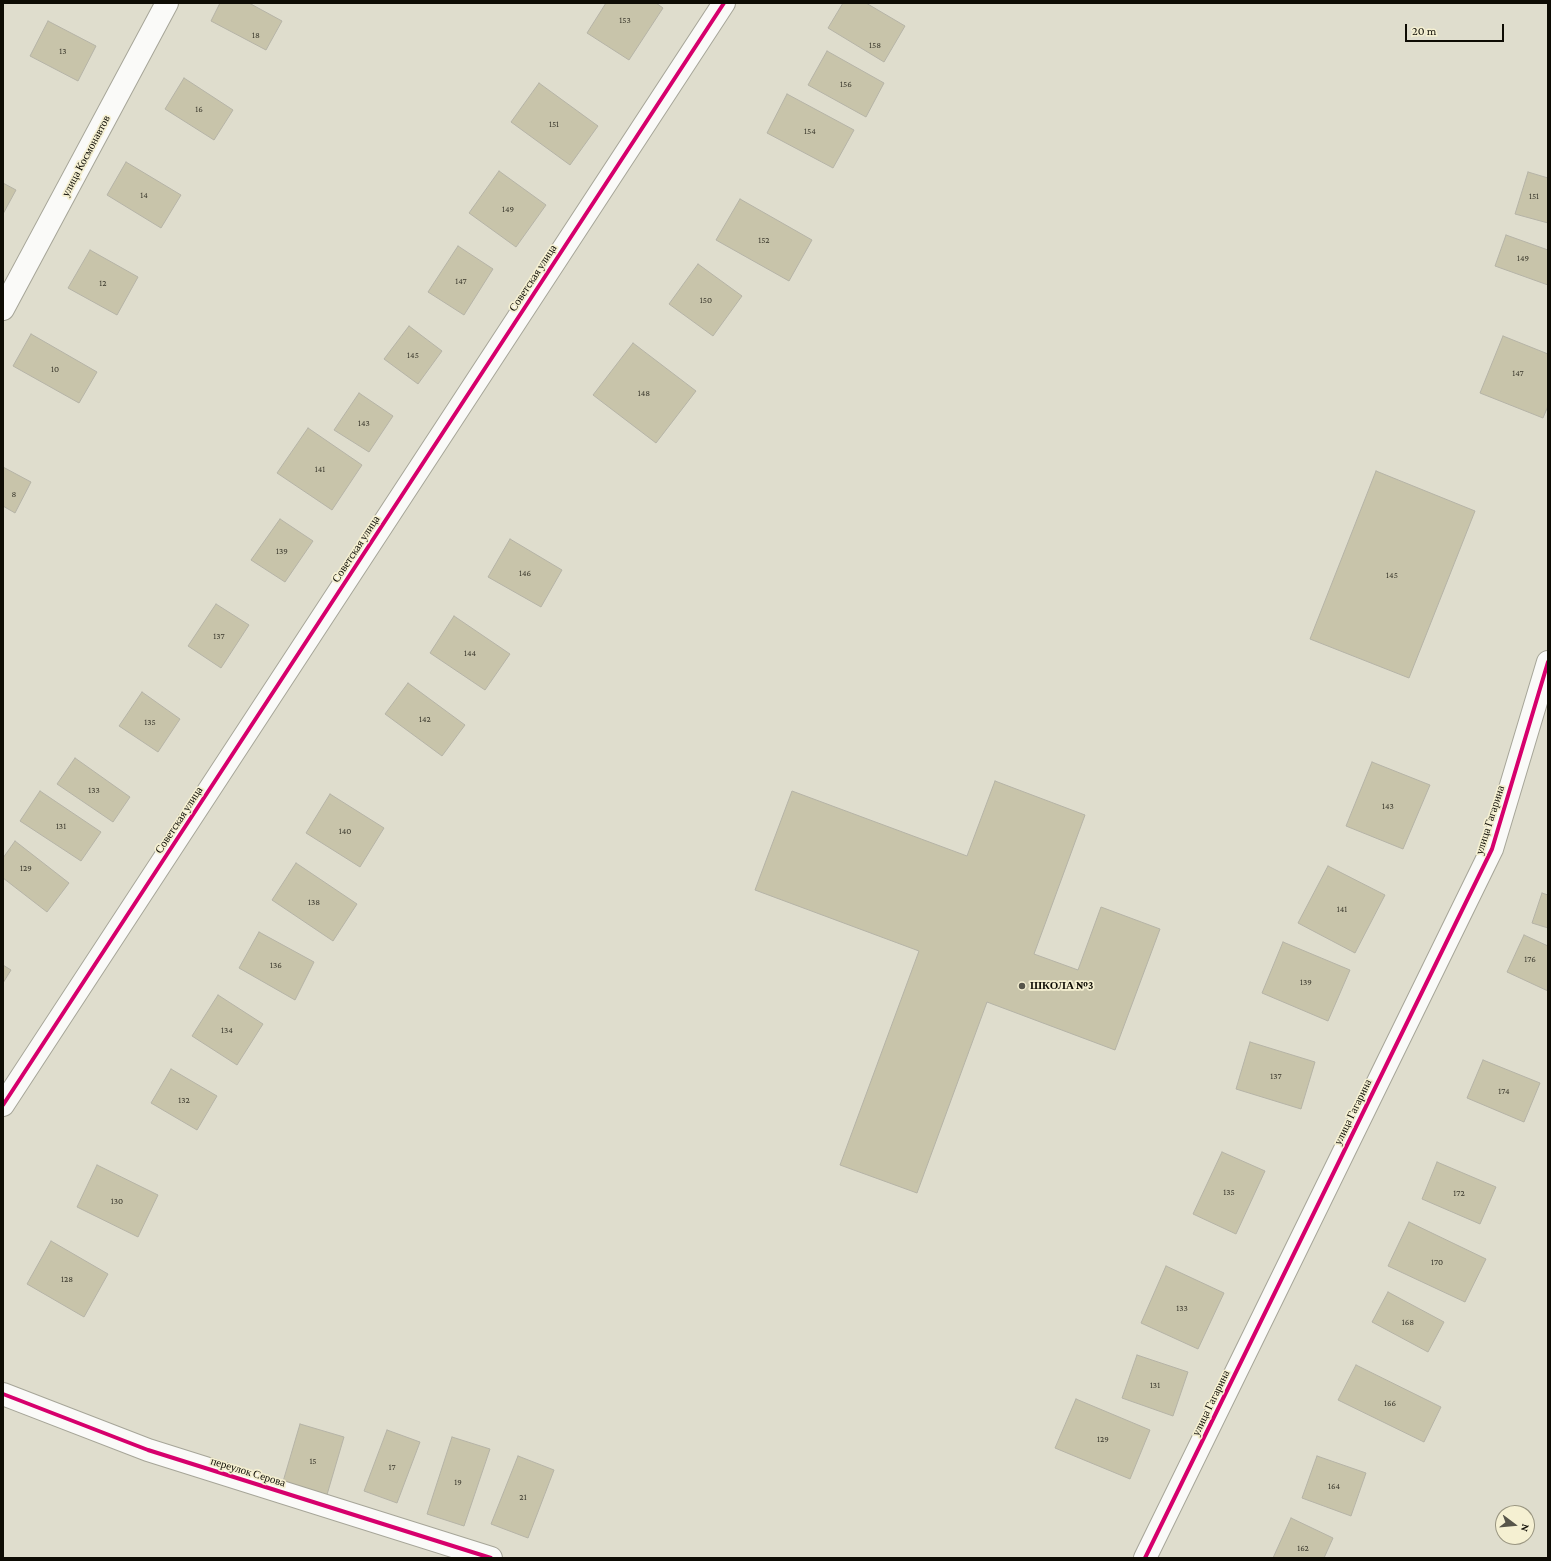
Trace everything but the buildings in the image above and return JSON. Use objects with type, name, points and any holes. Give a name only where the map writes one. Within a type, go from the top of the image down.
[{"type":"street","name":"улица Космонавтов","points":[[3,309],[168,3]]},
{"type":"street","name":"Советская улица","points":[[3,1105],[724,3]]},
{"type":"street","name":"улица Гагарина","points":[[1145,1558],[1492,849],[1548,662]]},
{"type":"street","name":"переулок Серова","points":[[3,1394],[148,1450],[491,1558]]},
{"type":"cycle path","points":[[3,1105],[724,3]]},
{"type":"cycle path","points":[[1145,1558],[1492,849],[1548,662]]},
{"type":"cycle path","points":[[3,1394],[148,1450],[491,1558]]},
{"type":"place","name":"ШКОЛА №3","points":[[1022,986]]}]
